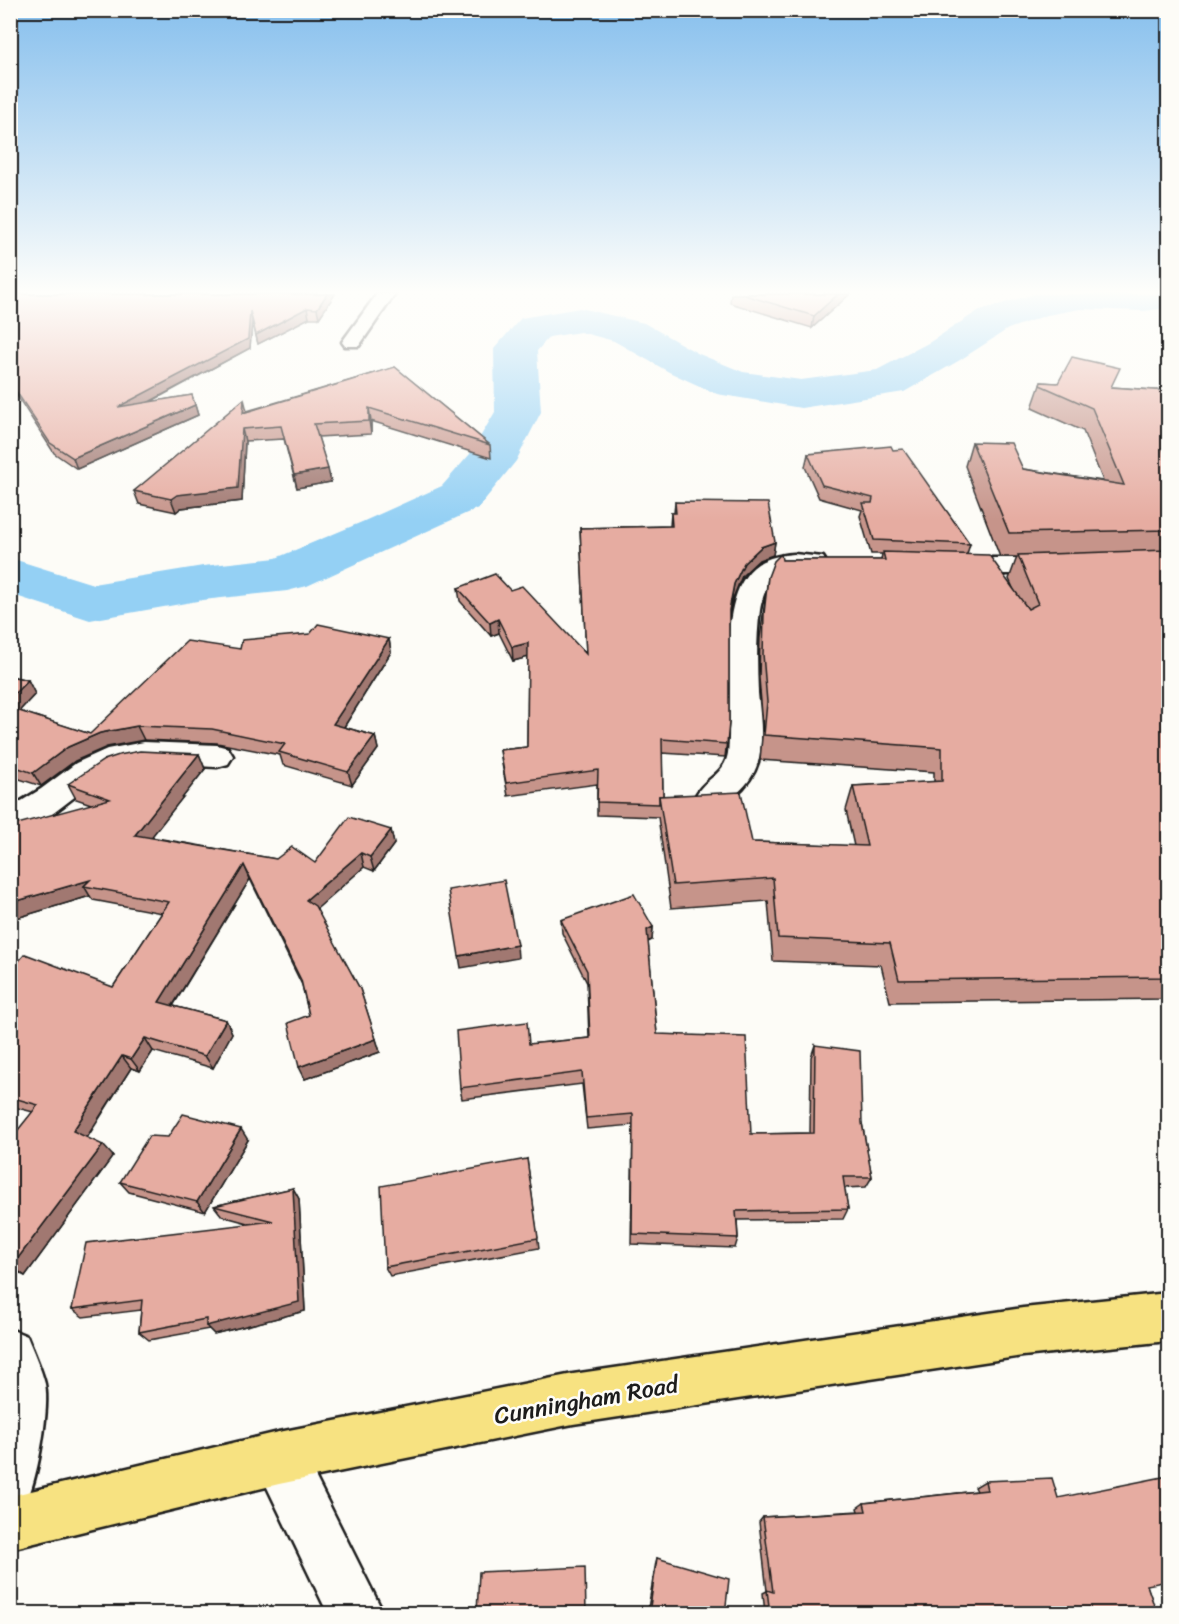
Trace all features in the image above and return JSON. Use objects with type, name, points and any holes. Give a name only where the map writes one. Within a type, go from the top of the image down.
[{"type":"main road","name":"Cunningham Road","points":[[10,1523],[279,1458],[573,1400],[1023,1332],[1168,1317]]},
{"type":"street","points":[[712,795],[739,771],[743,757],[745,737],[742,670],[745,617],[754,588],[762,574],[776,565],[795,561],[838,564]]},
{"type":"street","points":[[933,566],[1085,566]]},
{"type":"street","points":[[10,824],[53,798],[87,771],[118,757],[144,753],[217,756]]},
{"type":"street","points":[[10,1353],[21,1386],[18,1432],[10,1480]]},
{"type":"street","points":[[279,1458],[357,1614]]},
{"type":"building","points":[[10,370],[189,370],[118,407],[192,395],[195,405],[73,458],[50,443],[10,382]]},
{"type":"building","points":[[386,370],[398,370],[490,445],[369,408],[369,421],[314,424],[328,469],[294,475],[281,426],[242,429],[238,488],[177,495],[171,499],[134,491],[244,399],[243,413]]},
{"type":"building","points":[[1065,370],[1119,370],[1111,387],[1168,391],[1168,451],[1163,449],[1168,460],[1168,530],[1009,533],[972,442],[1011,443],[1023,469],[1124,485],[1092,408],[1040,385],[1041,382],[1058,383]]},
{"type":"building","points":[[891,446],[893,450],[903,449],[970,544],[874,540],[863,503],[872,503],[873,498],[822,485],[808,454]]},
{"type":"building","points":[[675,502],[768,503],[775,542],[761,547],[744,563],[734,584],[729,610],[727,744],[662,739],[663,796],[659,796],[659,804],[597,802],[598,770],[506,783],[500,750],[527,747],[528,643],[512,647],[498,619],[490,623],[458,588],[495,574],[510,590],[522,586],[586,654],[580,528],[672,526],[671,513],[676,513]]},
{"type":"building","points":[[1168,550],[1168,977],[899,980],[890,943],[778,938],[773,878],[673,885],[659,796],[741,792],[752,842],[867,846],[853,786],[942,781],[942,748],[764,735],[767,702],[763,654],[764,614],[768,577],[774,561],[781,554],[782,560],[885,560],[883,552],[989,555],[1028,609],[1038,604],[1018,555]]},
{"type":"building","points":[[318,624],[389,639],[333,724],[375,736],[348,772],[279,752],[285,744],[212,729],[137,726],[100,733],[68,747],[33,773],[10,765],[10,708],[90,734],[187,641],[240,649],[242,640],[310,634]]},
{"type":"building","points":[[10,676],[28,680],[10,698]]},
{"type":"building","points":[[140,751],[199,754],[135,835],[276,859],[292,847],[315,863],[349,817],[391,830],[370,857],[361,853],[306,900],[315,906],[360,989],[376,1039],[299,1067],[288,1023],[309,1015],[301,980],[244,865],[159,1002],[226,1020],[205,1056],[145,1038],[131,1059],[122,1056],[73,1131],[103,1145],[10,1266],[10,1140],[38,1105],[10,1097],[10,971],[25,954],[113,987],[169,902],[84,886],[90,880],[10,903],[10,826],[110,799],[68,784],[104,760]]},
{"type":"building","points":[[504,880],[517,945],[459,956],[448,890]]},
{"type":"building","points":[[634,894],[653,927],[647,930],[657,1034],[746,1037],[751,1134],[814,1133],[815,1045],[860,1051],[862,1123],[872,1177],[843,1177],[848,1209],[736,1211],[738,1238],[632,1234],[633,1114],[586,1118],[582,1072],[460,1088],[456,1031],[527,1022],[529,1044],[590,1038],[587,971],[561,920]]},
{"type":"building","points":[[183,1114],[241,1129],[197,1202],[120,1182],[149,1136],[168,1137]]},
{"type":"building","points":[[527,1159],[538,1238],[385,1267],[381,1186]]},
{"type":"building","points":[[293,1188],[299,1302],[206,1326],[206,1319],[139,1332],[142,1300],[72,1309],[86,1243],[273,1221],[214,1206]]},
{"type":"building","points":[[1168,1476],[1168,1581],[1147,1585],[1157,1614],[770,1614],[767,1590],[773,1592],[763,1517],[866,1511],[864,1503],[987,1490],[985,1481],[1052,1478],[1058,1498]]},
{"type":"building","points":[[657,1558],[729,1579],[725,1614],[649,1614]]},
{"type":"building","points":[[585,1567],[586,1614],[477,1614],[479,1572]]},
{"type":"waterway","points":[[10,575],[90,602],[203,583],[287,574],[460,497],[491,461],[518,412],[516,370]]},
{"type":"waterway","points":[[700,370],[733,384],[801,394],[888,382],[910,370]]}]
